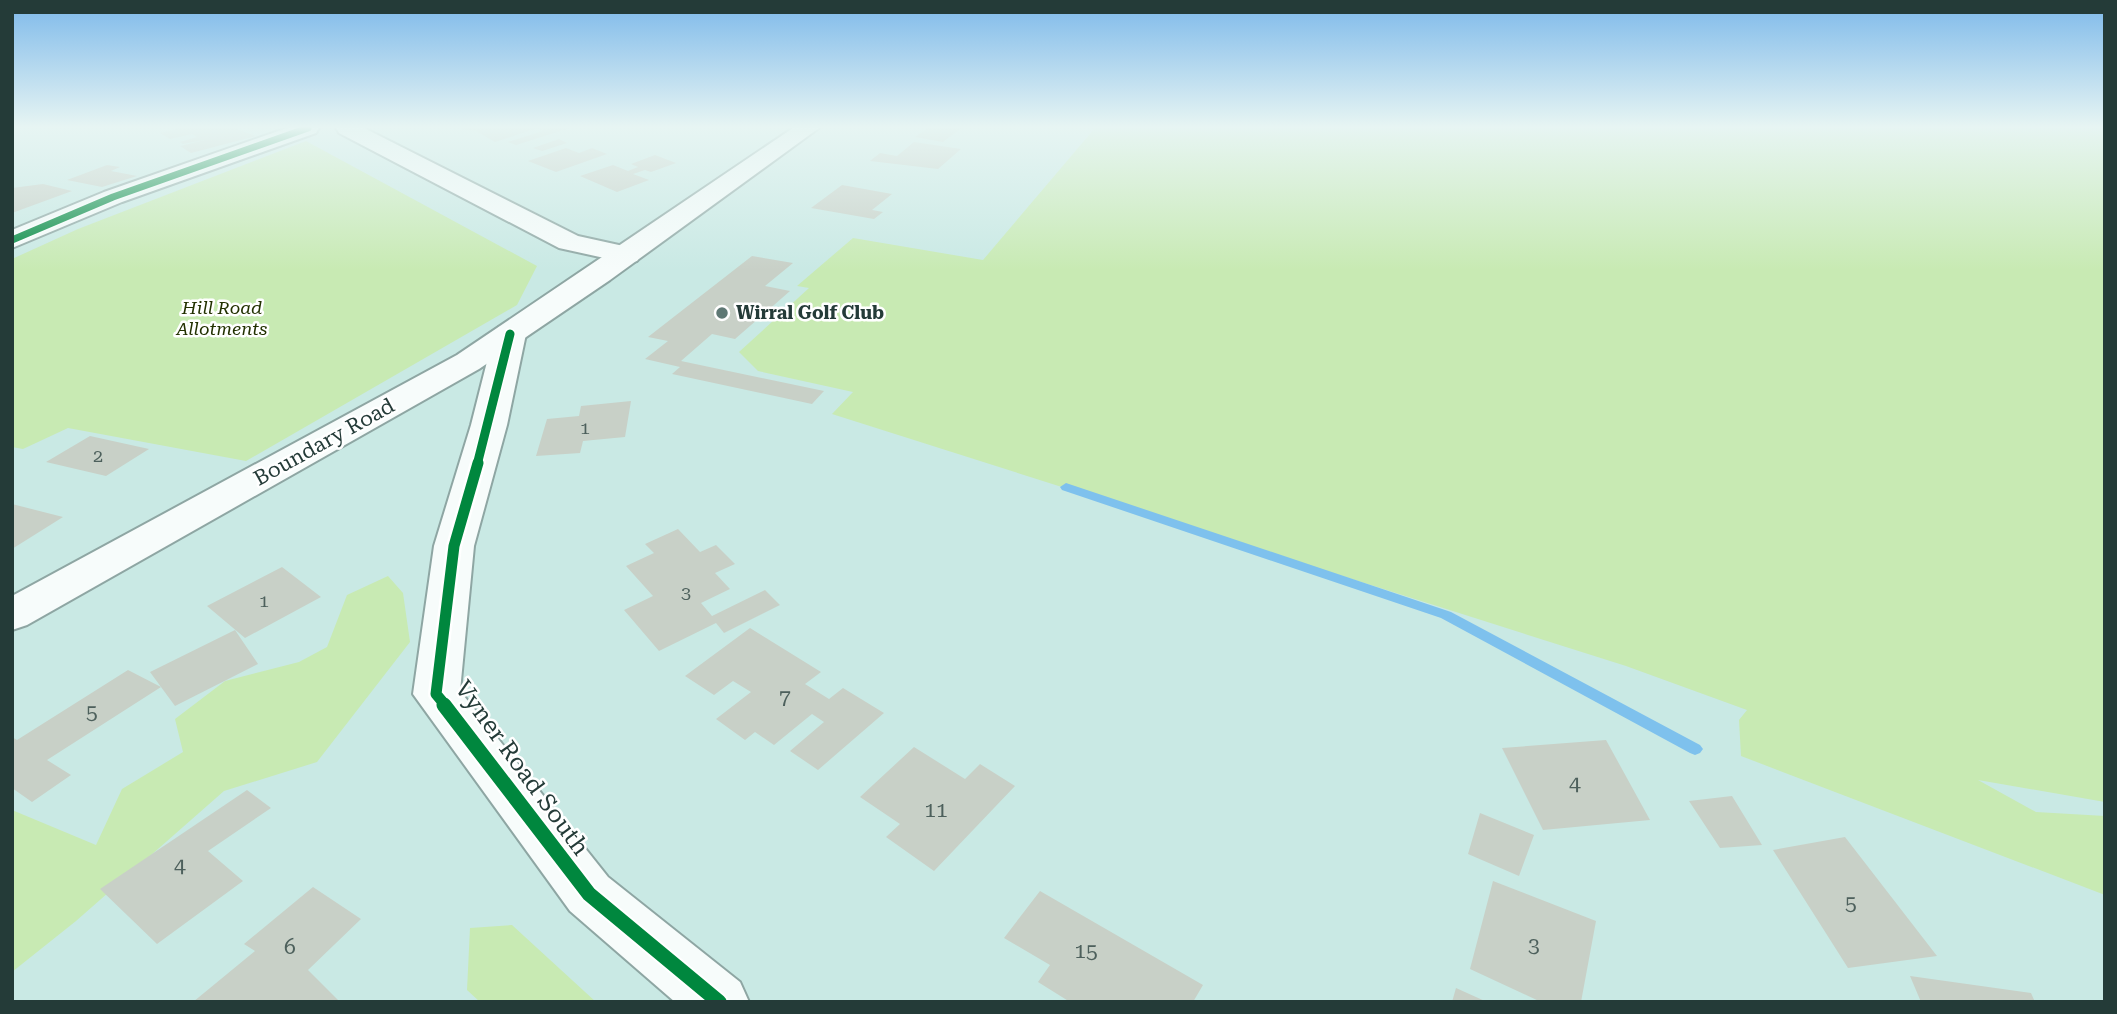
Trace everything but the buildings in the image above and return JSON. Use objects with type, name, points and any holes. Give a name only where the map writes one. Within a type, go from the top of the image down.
[{"type":"street","points":[[12,240],[113,197],[174,175]]},
{"type":"street","points":[[439,175],[569,242],[627,255]]},
{"type":"street","name":"Boundary Road","points":[[12,615],[468,362],[741,175]]},
{"type":"street","name":"Vyner Road South","points":[[510,334],[489,425],[454,546],[436,694],[589,894],[719,1002]]},
{"type":"green space","name":"Hill Road Allotments","points":[[217,175],[369,175],[537,266],[517,305],[246,461],[68,428],[23,449],[12,447],[12,259],[78,229]]},
{"type":"green space","name":"Wirral Golf Club","points":[[1055,175],[2105,175],[2105,802],[1978,780],[2036,812],[2105,816],[2105,895],[1741,756],[1739,720],[1747,710],[1626,666],[832,414],[853,392],[758,371],[739,352],[809,288],[797,286],[853,238],[983,260]]},
{"type":"green space","points":[[388,576],[403,593],[410,642],[317,762],[224,791],[76,921],[12,972],[12,810],[96,845],[122,789],[183,752],[175,719],[225,681],[299,662],[327,647],[347,595]]},
{"type":"green space","points":[[512,925],[596,1002],[480,1002],[467,990],[470,928]]},
{"type":"waterway","points":[[1066,487],[1446,615],[1695,749]]},
{"type":"cycle path","points":[[12,240],[113,197],[174,175]]},
{"type":"cycle path","points":[[510,334],[489,425],[454,546],[436,694],[589,894],[719,1002]]},
{"type":"place","name":"Wirral Golf Club","points":[[722,313]]}]
